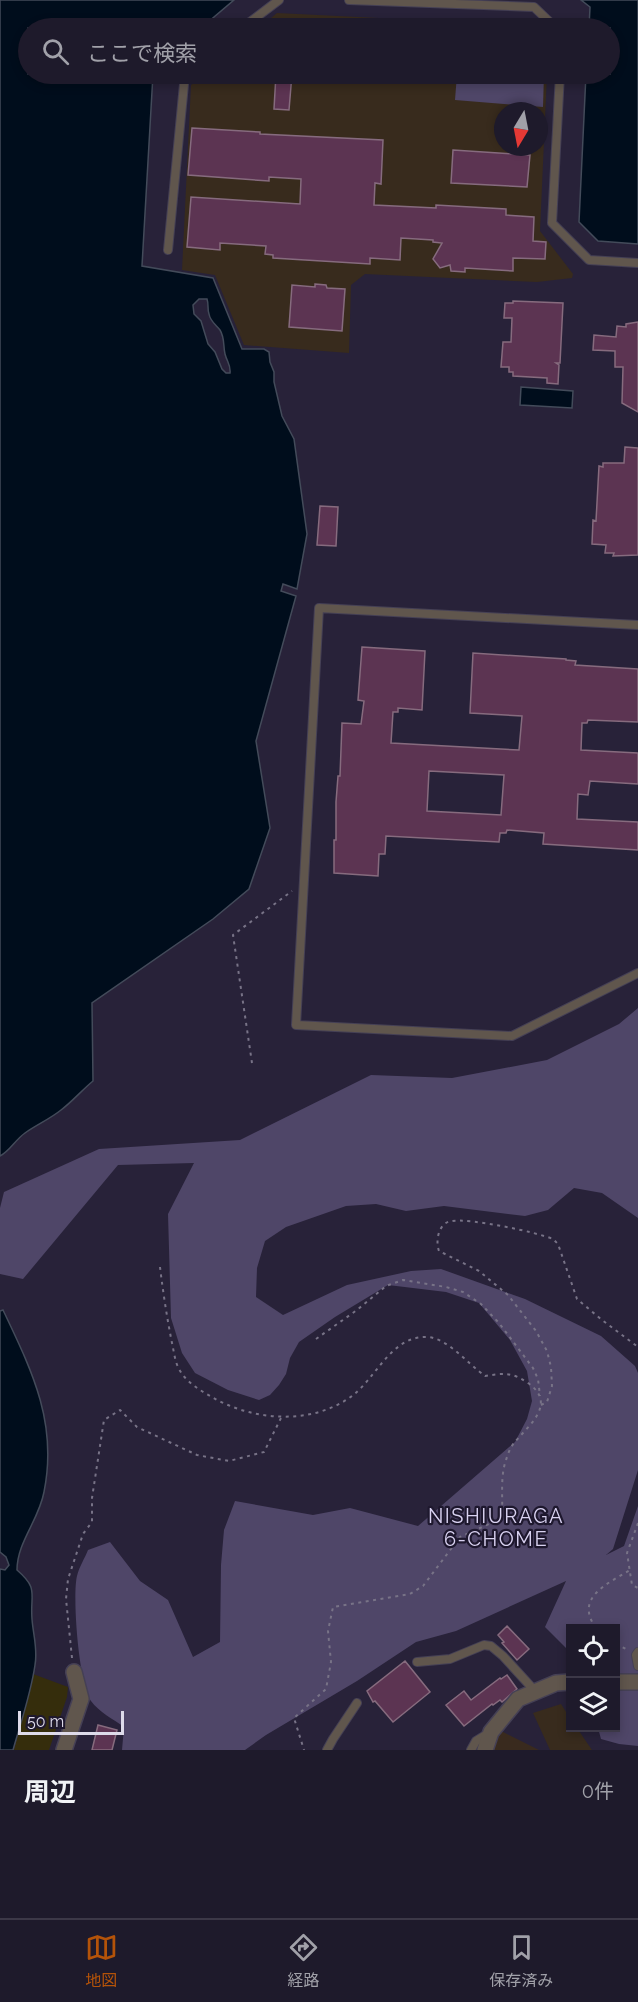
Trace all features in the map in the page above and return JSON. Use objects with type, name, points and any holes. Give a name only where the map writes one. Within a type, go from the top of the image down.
[{"type":"street","points":[[64,1750],[81,1699],[74,1672]]},
{"type":"street","points":[[485,1750],[491,1732],[518,1699],[556,1683],[566,1682]]},
{"type":"street","points":[[620,1682],[638,1682]]},
{"type":"lane","points":[[255,18],[279,0]]},
{"type":"lane","points":[[350,0],[534,7],[546,18]]},
{"type":"lane","points":[[168,250],[184,84]]},
{"type":"lane","points":[[559,84],[552,223],[589,260],[638,263]]},
{"type":"lane","points":[[638,625],[319,608],[296,1025],[512,1036],[638,973]]},
{"type":"lane","points":[[417,1662],[450,1659],[484,1645],[491,1646],[535,1691]]},
{"type":"lane","points":[[638,1652],[636,1655],[638,1666]]},
{"type":"lane","points":[[327,1750],[357,1703]]},
{"type":"lane","points":[[471,1750],[476,1741],[491,1732]]},
{"type":"path","points":[[252,1063],[233,935],[303,882]]},
{"type":"path","points":[[541,1405],[547,1402],[552,1386],[547,1351],[536,1331],[508,1296],[479,1271],[439,1251],[438,1234],[441,1227],[450,1221],[472,1222],[554,1239],[558,1244],[577,1299],[638,1347]]},
{"type":"path","points":[[160,1266],[164,1301],[177,1367],[184,1378],[198,1389],[228,1406],[265,1416],[296,1416],[331,1408],[352,1396],[378,1366],[397,1349],[414,1338],[427,1336],[450,1347],[485,1376],[512,1374],[531,1384],[540,1397]]},
{"type":"path","points":[[304,1750],[294,1718],[326,1689],[331,1662],[328,1631],[333,1606],[410,1594],[423,1586],[460,1536],[498,1520],[502,1515],[505,1462],[512,1446],[538,1415],[541,1405],[538,1379],[533,1368],[499,1323],[482,1304],[463,1292],[446,1287],[403,1280],[386,1286],[316,1339]]},
{"type":"path","points":[[74,1672],[66,1599],[68,1579],[83,1534],[92,1522],[92,1498],[104,1420],[120,1410],[137,1427],[178,1447],[197,1455],[229,1461],[264,1452],[282,1416]]},
{"type":"path","points":[[638,1523],[627,1553],[632,1585],[638,1588]]},
{"type":"path","points":[[593,1624],[588,1609],[590,1598],[609,1582],[630,1570]]},
{"type":"shaded area","points":[[277,13],[379,18],[271,18]]},
{"type":"shaded area","points":[[192,84],[547,84],[546,102],[494,102],[494,156],[543,156],[540,231],[573,274],[572,278],[537,282],[365,274],[351,285],[349,353],[244,345],[215,275],[182,270]]},
{"type":"shaded area","points":[[456,84],[544,84],[543,102],[494,103],[455,100]]},
{"type":"shaded area","points":[[638,1008],[638,1218],[602,1193],[574,1188],[548,1210],[525,1216],[444,1206],[406,1211],[376,1204],[346,1206],[286,1227],[265,1241],[257,1268],[256,1297],[283,1315],[347,1285],[411,1271],[441,1269],[525,1299],[601,1336],[635,1366],[638,1373],[638,1470],[613,1549],[606,1555],[624,1546],[638,1506],[638,1746],[601,1739],[599,1732],[620,1732],[620,1624],[566,1624],[566,1648],[545,1627],[566,1581],[456,1631],[416,1642],[245,1750],[122,1750],[124,1727],[94,1705],[83,1678],[75,1602],[78,1573],[88,1550],[110,1542],[140,1581],[168,1600],[193,1657],[220,1642],[224,1530],[235,1501],[313,1515],[350,1508],[418,1526],[515,1442],[527,1419],[532,1401],[527,1371],[510,1340],[479,1303],[446,1292],[388,1285],[299,1342],[290,1358],[286,1374],[270,1395],[259,1400],[228,1390],[195,1373],[182,1353],[171,1318],[168,1214],[194,1163],[118,1165],[23,1279],[0,1274],[0,1208],[4,1192],[99,1149],[240,1140],[371,1075],[452,1078],[547,1060],[619,1024]]},
{"type":"shaded area","points":[[561,1704],[566,1712],[566,1732],[580,1732],[592,1750],[550,1750],[533,1713]]},
{"type":"shaded area","points":[[499,1730],[539,1750],[490,1750]]},
{"type":"sand","points":[[33,1674],[68,1687],[67,1697],[49,1750],[14,1750]]},
{"type":"water","points":[[0,0],[234,0],[213,18],[18,18],[18,84],[152,84],[142,266],[213,278],[242,349],[264,349],[269,352],[282,416],[294,439],[307,534],[297,589],[283,584],[281,591],[296,596],[256,741],[270,828],[249,889],[213,919],[92,1003],[93,1081],[65,1107],[25,1133],[0,1156]],"holes":[[[199,299],[207,299],[212,321],[223,336],[230,373],[222,369],[215,352],[208,344],[201,321],[194,314],[193,305]]]},
{"type":"water","points":[[581,0],[638,0],[638,244],[598,241],[579,222],[586,84],[620,84],[620,18],[589,18],[590,7]]},
{"type":"water","points":[[521,387],[573,391],[572,408],[520,405]]},
{"type":"water","points":[[3,1310],[24,1354],[40,1398],[48,1443],[44,1492],[18,1560],[17,1570],[24,1576],[32,1592],[36,1653],[26,1708],[13,1750],[0,1750],[0,1569],[5,1570],[9,1565],[6,1557],[0,1552],[0,1311]]},
{"type":"building","points":[[275,84],[291,84],[289,110],[274,109]]},
{"type":"building","points":[[192,128],[383,140],[381,184],[375,183],[374,205],[436,208],[436,205],[506,209],[506,215],[534,217],[533,241],[546,242],[545,259],[513,258],[513,271],[465,268],[465,272],[451,271],[450,265],[440,268],[433,259],[442,243],[433,242],[433,240],[401,238],[400,260],[370,258],[370,264],[273,258],[273,255],[265,254],[266,246],[220,243],[220,250],[187,247],[191,197],[300,204],[301,179],[269,177],[269,181],[188,175]]},
{"type":"building","points":[[453,150],[494,153],[494,156],[530,156],[527,187],[451,183]]},
{"type":"building","points":[[315,284],[326,285],[327,288],[345,289],[342,331],[289,327],[292,285],[315,287]]},
{"type":"building","points":[[513,301],[563,303],[560,363],[556,363],[559,365],[558,384],[547,383],[547,378],[513,376],[513,372],[509,372],[509,367],[501,367],[503,342],[511,342],[512,318],[504,318],[505,303],[513,303]]},
{"type":"building","points":[[638,322],[638,412],[622,403],[623,367],[615,367],[615,351],[593,350],[594,335],[616,337],[617,326],[626,327],[626,324]]},
{"type":"building","points":[[625,447],[638,448],[638,555],[613,556],[614,553],[605,553],[606,545],[592,544],[593,520],[596,521],[599,466],[603,467],[603,463],[624,463]]},
{"type":"building","points":[[320,506],[338,507],[336,546],[317,545]]},
{"type":"building","points":[[362,647],[425,651],[422,710],[398,708],[398,712],[393,712],[391,743],[519,750],[522,716],[470,713],[473,653],[566,659],[576,661],[575,665],[638,669],[638,722],[588,720],[587,723],[582,723],[581,750],[638,753],[638,784],[590,781],[588,795],[578,794],[577,819],[638,822],[638,850],[543,844],[544,833],[507,830],[506,833],[500,833],[499,842],[386,836],[385,854],[379,854],[378,876],[334,873],[342,723],[361,724],[364,701],[358,700]],"holes":[[[429,771],[504,775],[501,815],[427,811]]]},
{"type":"building","points":[[507,1626],[529,1649],[517,1660],[498,1635]]},
{"type":"building","points":[[405,1661],[430,1692],[393,1722],[375,1701],[373,1702],[367,1691]]},
{"type":"building","points":[[507,1675],[517,1689],[502,1702],[500,1700],[492,1704],[464,1726],[446,1705],[464,1691],[471,1700]]},
{"type":"building","points":[[98,1725],[117,1730],[112,1750],[92,1750]]},
{"type":"district","name":"NISHIURAGA 6-CHOME","points":[[496,1528]]}]
